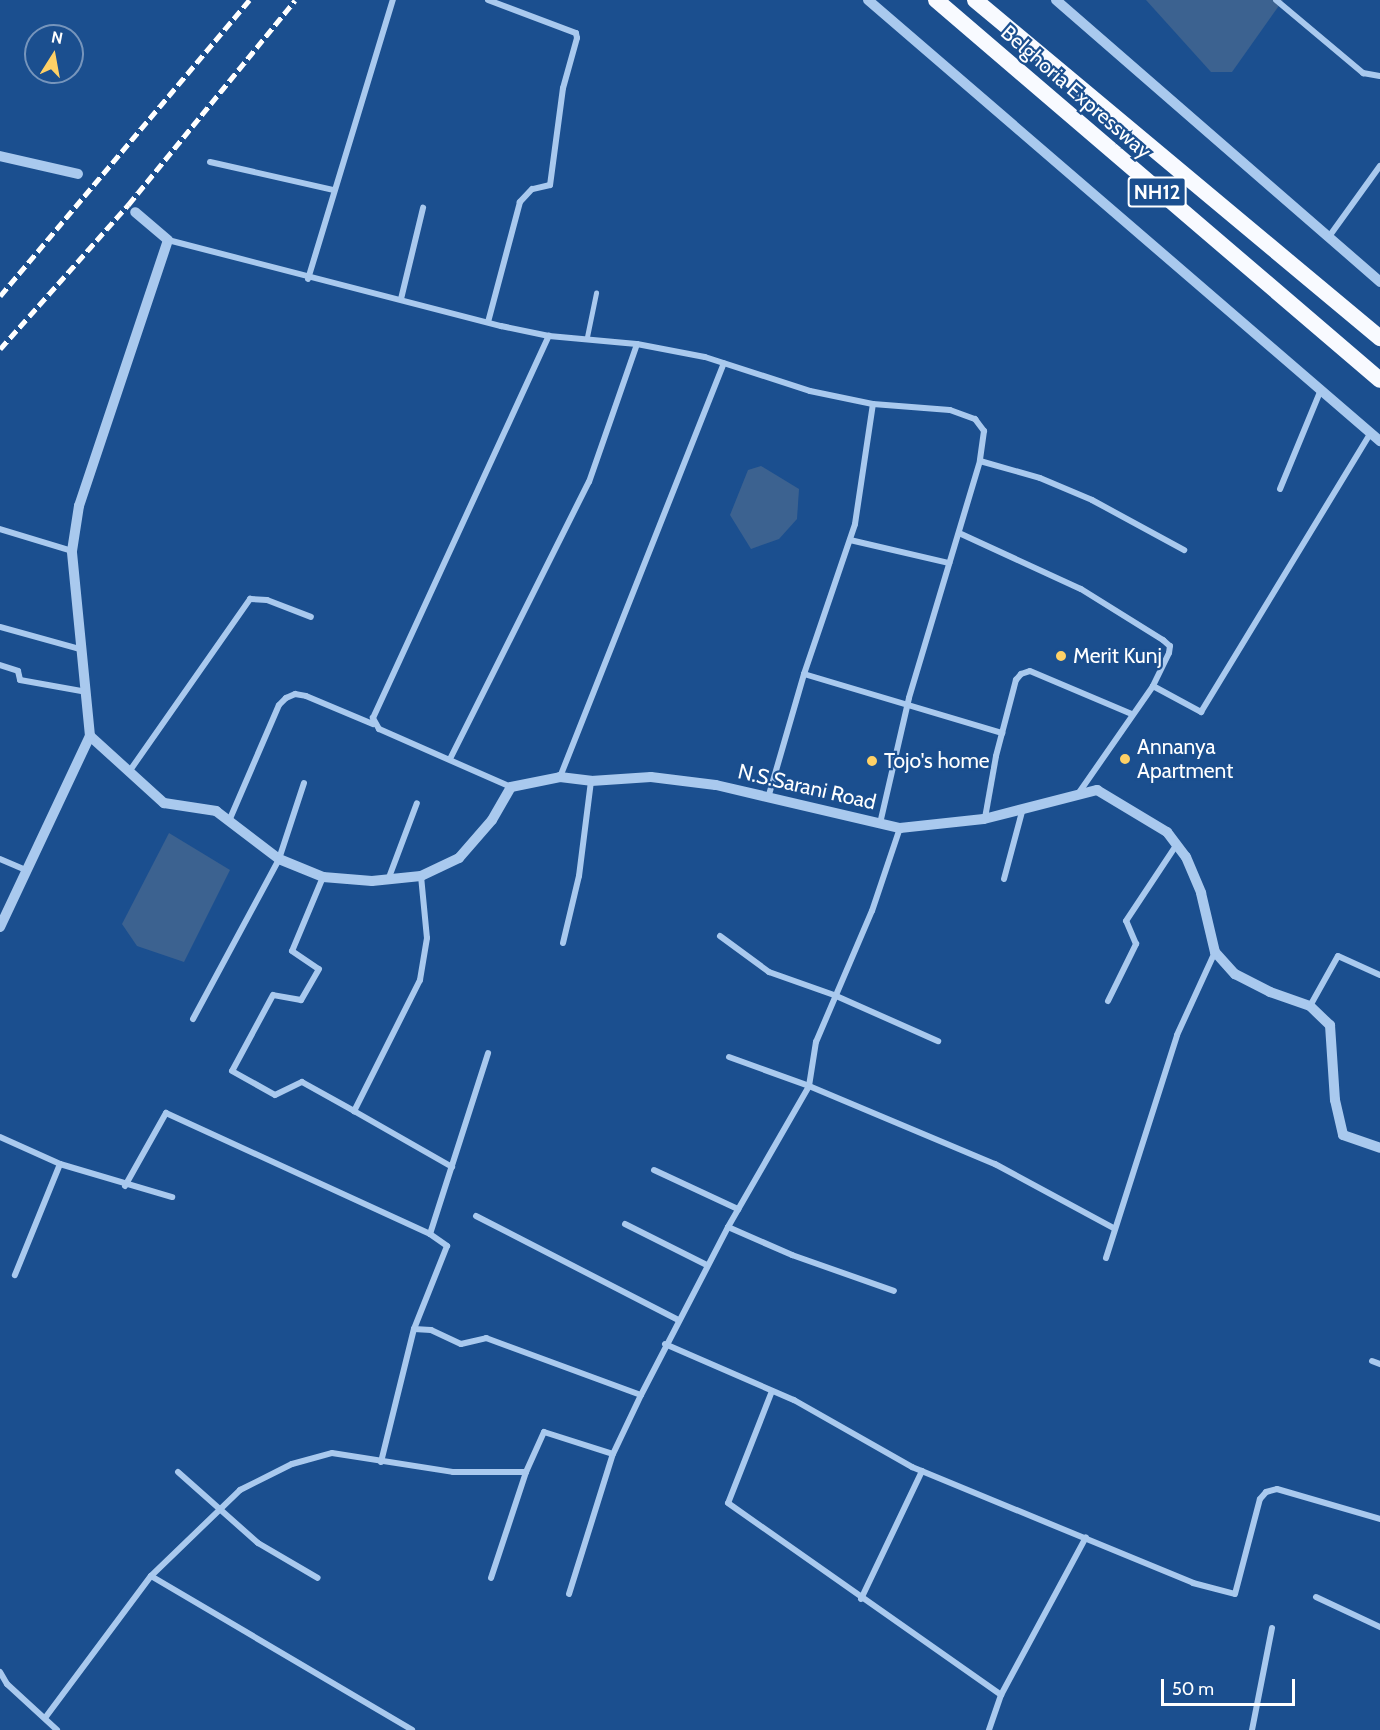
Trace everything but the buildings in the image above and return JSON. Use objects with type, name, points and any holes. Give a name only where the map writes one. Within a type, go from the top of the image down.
[{"type":"highway","name":"Belghoria Expressway","points":[[975,0],[1380,338]]},
{"type":"highway","name":"Belghoria Expressway","points":[[937,1],[1380,380]]},
{"type":"street","points":[[308,279],[333,190],[393,0]]},
{"type":"street","points":[[488,0],[576,33],[577,38],[563,88],[550,185],[532,189],[520,202],[488,322]]},
{"type":"street","points":[[868,0],[1320,392],[1380,441]]},
{"type":"street","points":[[1056,0],[1380,282]]},
{"type":"street","points":[[1276,0],[1363,73],[1380,76]]},
{"type":"street","points":[[0,156],[78,174]]},
{"type":"street","points":[[210,162],[333,190]]},
{"type":"street","points":[[1328,238],[1380,166]]},
{"type":"street","points":[[400,299],[423,208]]},
{"type":"street","points":[[135,212],[168,240],[308,279],[549,336],[587,337],[637,344],[724,363],[810,391],[873,404],[950,410],[975,419],[984,431],[980,461],[908,707],[880,824]]},
{"type":"street","points":[[0,927],[90,736],[84,650],[72,551],[79,506],[168,240]]},
{"type":"street","points":[[373,724],[404,646],[549,336]]},
{"type":"street","points":[[450,759],[589,482],[637,344]]},
{"type":"street","points":[[560,777],[724,363]]},
{"type":"street","points":[[1280,489],[1320,392]]},
{"type":"street","points":[[768,799],[804,674],[850,540],[873,404]]},
{"type":"street","points":[[1153,686],[1201,712],[1370,434]]},
{"type":"street","points":[[980,461],[1041,478],[1092,500],[1184,550]]},
{"type":"street","points":[[0,529],[72,551]]},
{"type":"street","points":[[959,533],[1081,589],[1170,646],[1169,653],[1153,686],[1078,794]]},
{"type":"street","points":[[850,540],[949,563]]},
{"type":"street","points":[[130,769],[249,599],[267,600],[311,617]]},
{"type":"street","points":[[0,627],[84,650]]},
{"type":"street","points":[[0,665],[18,671],[20,680],[88,692]]},
{"type":"street","points":[[985,818],[1002,733],[1016,680],[1030,671],[1132,714]]},
{"type":"street","points":[[804,674],[908,707],[1002,733]]},
{"type":"street","points":[[90,736],[130,769],[164,803],[216,811],[229,821],[279,859],[323,877],[388,880],[421,876],[459,858],[492,820],[511,787],[373,724],[306,696],[294,694],[279,705],[229,821]]},
{"type":"street","name":"N.S.Sarani Road","points":[[511,787],[560,777],[591,781],[651,777],[716,785],[900,828],[985,818],[1097,790],[1167,832],[1177,844],[1194,874],[1215,952],[1235,974],[1270,992],[1310,1006],[1330,1025],[1335,1100],[1343,1135],[1380,1148]]},
{"type":"street","points":[[563,943],[579,876],[591,781]]},
{"type":"street","points":[[193,1019],[279,859],[304,783]]},
{"type":"street","points":[[388,880],[417,803]]},
{"type":"street","points":[[1004,879],[1023,807]]},
{"type":"street","points":[[569,1594],[613,1454],[665,1344],[707,1265],[809,1086],[816,1042],[872,910],[900,828]]},
{"type":"street","points":[[1108,1001],[1136,944],[1126,921],[1177,844]]},
{"type":"street","points":[[0,859],[26,870]]},
{"type":"street","points":[[354,1111],[420,980],[427,938],[421,876]]},
{"type":"street","points":[[323,877],[292,951],[319,969],[301,1000],[273,995],[232,1071],[275,1095],[302,1082],[452,1167]]},
{"type":"street","points":[[720,936],[770,972],[834,995],[938,1041]]},
{"type":"street","points":[[1106,1258],[1177,1035],[1215,952]]},
{"type":"street","points":[[1310,1006],[1338,956],[1380,975]]},
{"type":"street","points":[[430,1234],[488,1053]]},
{"type":"street","points":[[729,1057],[809,1086],[995,1164],[1115,1229]]},
{"type":"street","points":[[125,1186],[166,1113],[430,1234],[447,1246],[414,1329],[381,1462]]},
{"type":"street","points":[[0,1137],[60,1164],[125,1186],[172,1197]]},
{"type":"street","points":[[15,1275],[60,1164]]},
{"type":"street","points":[[654,1170],[738,1209]]},
{"type":"street","points":[[476,1216],[678,1320]]},
{"type":"street","points":[[625,1224],[707,1265]]},
{"type":"street","points":[[728,1227],[894,1291]]},
{"type":"street","points":[[414,1329],[431,1330],[461,1344],[486,1338],[641,1395]]},
{"type":"street","points":[[665,1344],[772,1391],[922,1471],[1193,1583],[1235,1594],[1260,1499],[1266,1491],[1277,1489],[1380,1520]]},
{"type":"street","points":[[1372,1361],[1380,1364]]},
{"type":"street","points":[[772,1391],[728,1503],[861,1599],[1002,1695]]},
{"type":"street","points":[[491,1578],[526,1472],[543,1432],[613,1454]]},
{"type":"street","points":[[45,1718],[151,1576],[240,1490],[292,1464],[332,1453],[453,1472],[526,1472]]},
{"type":"street","points":[[861,1599],[922,1471]]},
{"type":"street","points":[[178,1473],[258,1543],[318,1578]]},
{"type":"street","points":[[989,1730],[1002,1695],[1086,1537]]},
{"type":"street","points":[[151,1576],[412,1730]]},
{"type":"street","points":[[1316,1597],[1380,1627]]},
{"type":"street","points":[[1252,1730],[1272,1628]]},
{"type":"street","points":[[0,1672],[7,1684],[57,1730]]},
{"type":"lane","points":[[587,337],[596,293]]},
{"type":"water","points":[[1146,0],[1283,0],[1232,72],[1211,72]]},
{"type":"water","points":[[761,466],[799,489],[797,519],[779,539],[751,549],[730,515],[748,470]]},
{"type":"water","points":[[169,833],[230,870],[184,962],[137,946],[122,924]]},
{"type":"railway","points":[[0,296],[249,0]]},
{"type":"railway","points":[[0,349],[128,205],[295,0]]},
{"type":"place","name":"Merit Kunj","points":[[1061,656]]},
{"type":"place","name":"Annanya Apartment","points":[[1125,759]]},
{"type":"place","name":"Tojo's home","points":[[872,761]]}]
